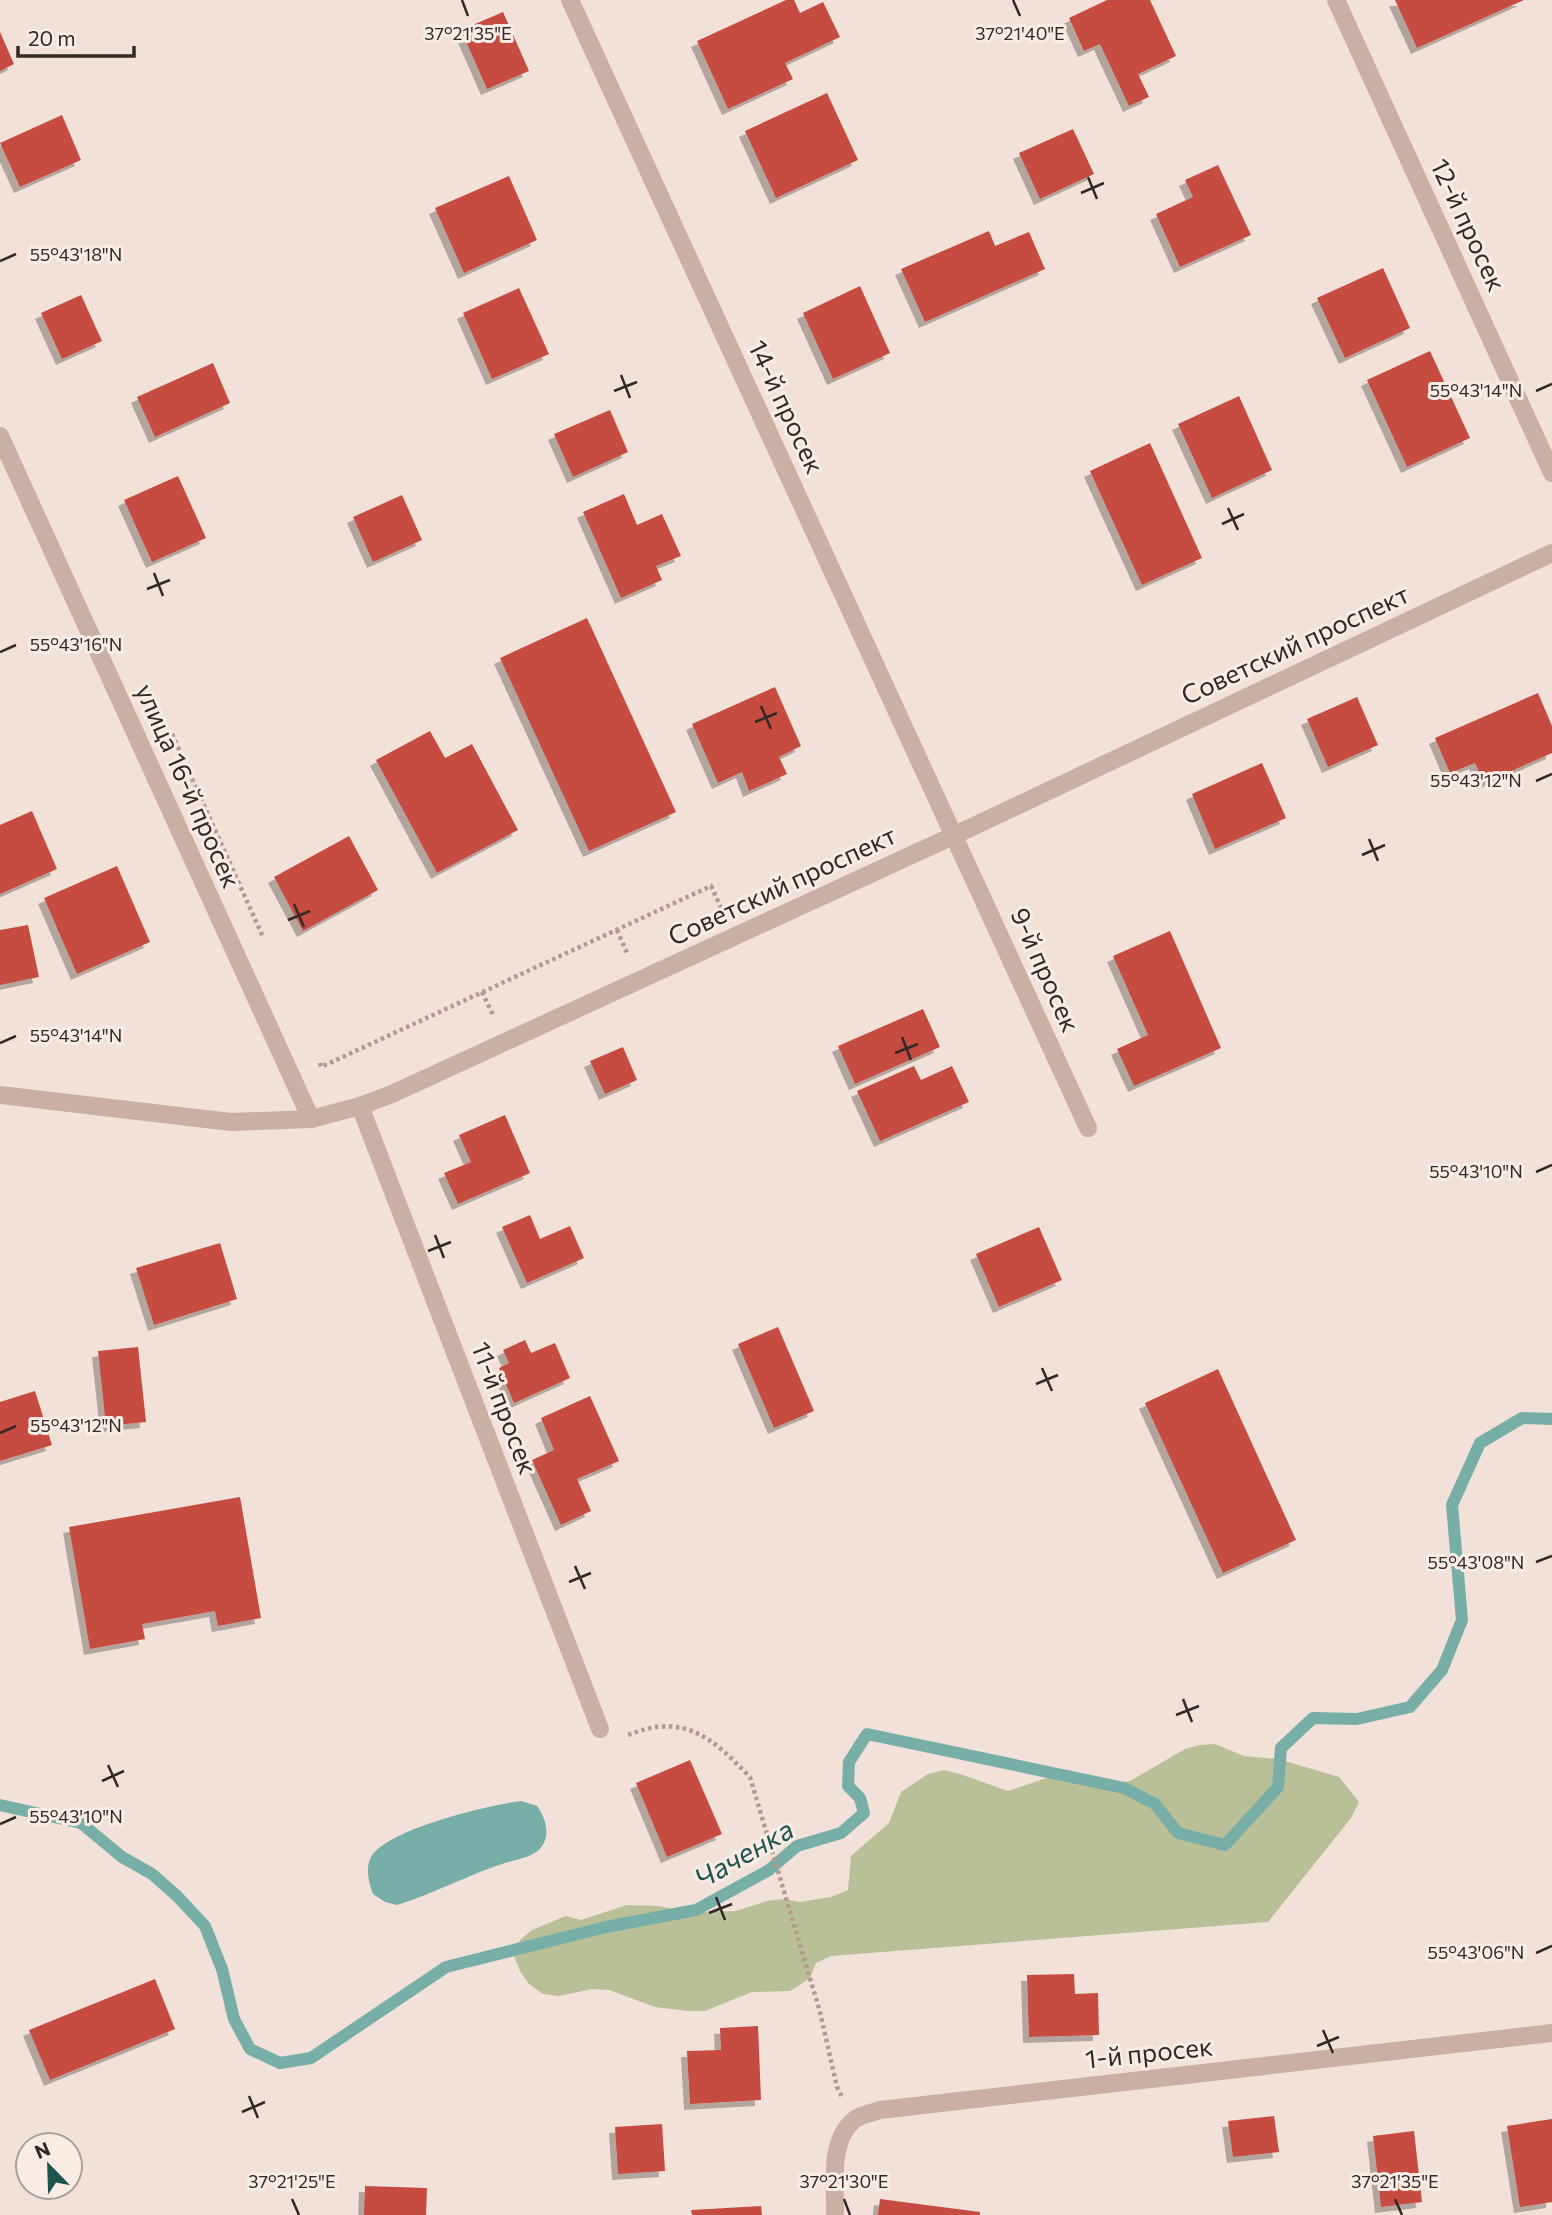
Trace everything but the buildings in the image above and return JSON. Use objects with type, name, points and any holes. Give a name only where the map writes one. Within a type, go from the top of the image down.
[{"type":"street","name":"14-й просек","points":[[570,0],[955,835]]},
{"type":"street","name":"12-й просек","points":[[1336,0],[1552,472]]},
{"type":"street","name":"улица 16-й просек","points":[[0,436],[311,1119]]},
{"type":"street","name":"Советский проспект","points":[[0,1096],[231,1122],[311,1119],[360,1106],[392,1094],[955,835],[1552,553]]},
{"type":"street","name":"9-й просек","points":[[955,835],[1088,1128]]},
{"type":"street","name":"11-й просек","points":[[360,1106],[600,1729]]},
{"type":"street","name":"1-й просек","points":[[855,2119],[880,2110],[1552,2034]]},
{"type":"street","points":[[835,2215],[836,2155],[840,2138],[855,2119]]},
{"type":"path","points":[[172,734],[264,938]]},
{"type":"path","points":[[316,1055],[321,1067],[711,886],[734,936]]},
{"type":"path","points":[[600,1729],[625,1736],[649,1727],[685,1727],[723,1749],[750,1777],[820,2012],[837,2088],[855,2119]]},
{"type":"green space","points":[[1215,1744],[1244,1756],[1278,1759],[1339,1777],[1359,1802],[1351,1818],[1268,1922],[831,1956],[816,1963],[810,1978],[790,1991],[752,1992],[705,2011],[655,2007],[609,1990],[592,1989],[559,1996],[543,1994],[529,1984],[514,1956],[520,1940],[532,1930],[566,1916],[581,1920],[627,1905],[658,1906],[688,1912],[736,1911],[767,1901],[783,1899],[800,1902],[831,1897],[848,1890],[851,1856],[889,1823],[901,1792],[928,1774],[944,1770],[1008,1791],[1053,1776],[1083,1777],[1116,1783],[1130,1781],[1185,1749]]},
{"type":"water","points":[[521,1801],[537,1806],[544,1820],[545,1841],[536,1852],[397,1905],[385,1902],[373,1894],[368,1866],[371,1857],[381,1847],[397,1837],[440,1820]]},
{"type":"waterway","name":"Чаченка","points":[[0,1805],[81,1823],[122,1857],[152,1874],[177,1896],[205,1926],[222,1969],[234,2019],[250,2049],[280,2063],[311,2058],[446,1967],[606,1927],[696,1910],[769,1870],[797,1846],[841,1833],[864,1813],[860,1798],[848,1786],[849,1762],[867,1734],[1124,1788],[1155,1804],[1178,1833],[1225,1845],[1278,1787],[1281,1748],[1313,1718],[1357,1719],[1410,1707],[1442,1670],[1462,1620],[1452,1505],[1480,1443],[1522,1418],[1552,1419]]}]
